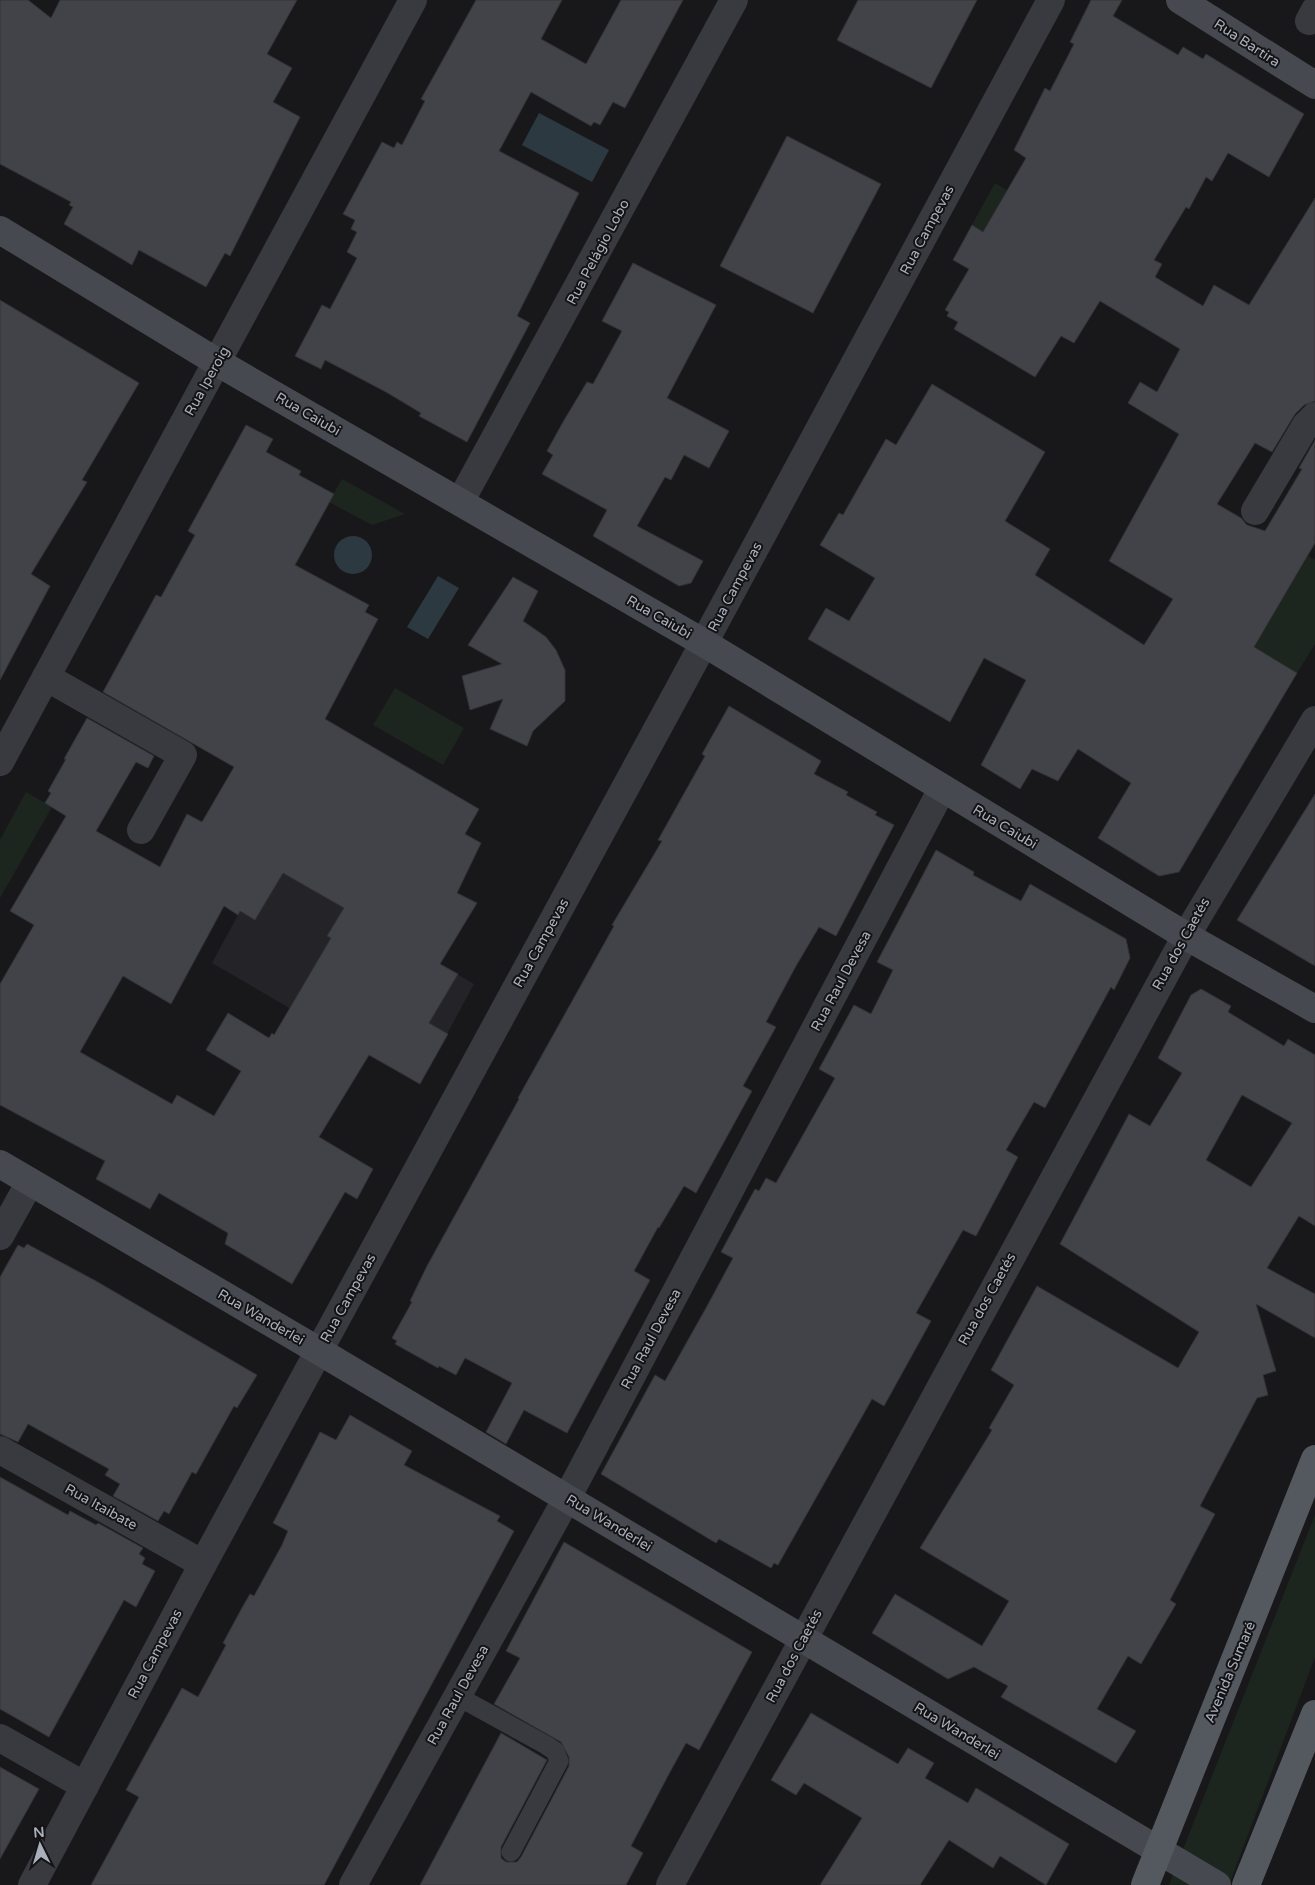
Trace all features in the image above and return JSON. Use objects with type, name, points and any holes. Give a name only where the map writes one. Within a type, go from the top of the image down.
[{"type":"main road","name":"Avenida Sumaré","points":[[1145,1885],[1315,1459]]},
{"type":"main road","points":[[1246,1885],[1315,1714]]},
{"type":"street","name":"Rua Iperoig","points":[[0,762],[414,0]]},
{"type":"street","name":"Rua Pelágio Lobo","points":[[460,502],[734,0]]},
{"type":"street","name":"Rua Campevas","points":[[32,1885],[203,1564],[1051,0]]},
{"type":"street","name":"Rua Bartira","points":[[1180,0],[1315,85]]},
{"type":"street","name":"Rua Caiubi","points":[[0,230],[217,362],[704,643],[1186,936],[1315,1009]]},
{"type":"street","points":[[1255,511],[1306,425],[1315,416]]},
{"type":"street","points":[[46,677],[183,755],[141,830]]},
{"type":"street","name":"Rua dos Caetés","points":[[670,1885],[856,1538],[1186,936],[1315,720]]},
{"type":"street","name":"Rua Raul Devesa","points":[[353,1885],[566,1498],[942,789]]},
{"type":"street","name":"Rua Wanderlei","points":[[0,1164],[319,1351],[1217,1885]]},
{"type":"street","points":[[0,1236],[30,1182]]},
{"type":"street","name":"Rua Itaibate","points":[[0,1450],[203,1564]]},
{"type":"street","points":[[0,1738],[85,1786]]},
{"type":"lane","points":[[457,1696],[546,1745],[555,1751],[559,1762],[511,1852]]},
{"type":"shaded area","points":[[539,113],[609,150],[592,182],[522,145]]},
{"type":"shaded area","points":[[995,183],[1007,190],[983,232],[972,225]]},
{"type":"shaded area","points":[[342,479],[405,514],[372,525],[329,502]]},
{"type":"shaded area","points":[[353,536],[367,541],[372,555],[367,569],[353,574],[339,569],[334,555],[339,541]]},
{"type":"shaded area","points":[[1308,556],[1315,560],[1315,644],[1297,673],[1254,647]]},
{"type":"shaded area","points":[[438,576],[459,588],[428,639],[407,627]]},
{"type":"shaded area","points":[[395,688],[464,728],[443,765],[373,725]]},
{"type":"shaded area","points":[[26,792],[52,807],[0,898],[0,840]]},
{"type":"shaded area","points":[[266,863],[474,984],[420,1084],[212,963]]},
{"type":"shaded area","points":[[1315,1515],[1315,1657],[1229,1885],[1169,1885]]},
{"type":"building","points":[[0,0],[28,0],[51,18],[60,0],[297,0],[267,54],[292,68],[273,102],[300,117],[230,256],[225,253],[206,287],[139,250],[132,265],[64,224],[73,207],[69,205],[71,202],[0,164]]},
{"type":"building","points":[[476,0],[562,0],[541,39],[586,64],[621,0],[683,0],[625,108],[613,102],[600,125],[594,122],[591,126],[531,92],[499,151],[579,193],[517,316],[530,323],[467,442],[419,416],[421,413],[386,392],[325,360],[321,369],[295,356],[322,305],[330,309],[357,258],[347,252],[357,232],[351,229],[355,220],[343,214],[382,142],[394,148],[397,142],[402,145],[425,101],[421,99]]},
{"type":"building","points":[[858,0],[977,0],[931,88],[837,40]]},
{"type":"building","points":[[1091,0],[1122,0],[1113,16],[1178,55],[1183,47],[1203,59],[1206,54],[1304,114],[1269,177],[1228,153],[1212,181],[1206,177],[1189,209],[1186,207],[1154,260],[1162,264],[1155,277],[1203,306],[1214,285],[1249,305],[1315,198],[1315,401],[1304,405],[1295,414],[1272,452],[1255,443],[1217,504],[1241,518],[1247,525],[1265,531],[1302,469],[1299,468],[1315,440],[1315,543],[1254,647],[1297,673],[1179,872],[1159,876],[1098,838],[1131,783],[1078,749],[1058,781],[1032,769],[1020,789],[981,765],[1026,680],[984,658],[950,722],[808,639],[826,608],[849,621],[875,578],[820,545],[839,513],[843,515],[886,439],[896,445],[932,384],[1045,452],[1005,521],[1050,549],[1035,575],[1144,645],[1173,599],[1109,561],[1179,434],[1128,403],[1140,382],[1157,392],[1180,349],[1100,301],[1074,343],[1061,336],[1035,377],[954,329],[958,322],[947,316],[949,312],[945,310],[969,269],[953,260],[972,225],[983,232],[1026,158],[1014,150],[1045,88],[1050,91],[1074,44],[1070,42]]},
{"type":"building","points":[[787,136],[881,184],[813,313],[720,266]]},
{"type":"building","points":[[633,263],[716,305],[667,398],[729,431],[709,468],[684,455],[671,480],[665,477],[637,526],[703,561],[691,583],[679,586],[593,536],[607,510],[542,474],[553,455],[547,451],[563,422],[587,382],[593,384],[622,331],[602,321]]},
{"type":"building","points":[[0,300],[139,383],[82,480],[87,482],[31,574],[50,586],[0,680]]},
{"type":"building","points":[[246,425],[273,439],[266,452],[301,471],[299,475],[334,494],[295,565],[369,605],[365,612],[378,619],[325,719],[479,809],[465,834],[481,843],[457,893],[477,903],[440,964],[458,974],[429,1023],[448,1034],[420,1084],[369,1055],[319,1137],[373,1169],[357,1199],[345,1192],[292,1284],[225,1244],[228,1233],[159,1193],[150,1209],[96,1179],[105,1161],[0,1105],[0,984],[34,925],[10,911],[66,816],[45,803],[51,793],[48,791],[87,718],[154,756],[148,768],[136,762],[96,831],[160,867],[187,814],[202,822],[234,767],[103,692],[156,595],[161,597],[195,535],[188,531]],"holes":[[[283,873],[344,908],[327,936],[331,938],[274,1035],[272,1033],[269,1038],[228,1013],[206,1050],[241,1071],[214,1116],[177,1095],[172,1104],[80,1052],[123,976],[171,1004],[224,906],[238,915],[240,911],[255,920]]]},
{"type":"building","points":[[513,577],[538,591],[523,621],[546,637],[556,650],[565,670],[565,701],[533,731],[527,746],[490,729],[503,699],[470,710],[462,676],[502,664],[468,645]]},
{"type":"building","points":[[729,706],[821,761],[814,774],[848,792],[846,795],[877,812],[875,815],[894,825],[836,936],[819,927],[796,966],[766,1022],[776,1027],[743,1086],[752,1091],[696,1193],[684,1186],[658,1227],[634,1271],[650,1280],[567,1433],[524,1410],[506,1444],[486,1432],[512,1383],[465,1358],[456,1375],[439,1366],[438,1368],[395,1344],[397,1341],[392,1338],[412,1302],[410,1301],[427,1266],[518,1098],[614,926],[612,925],[662,841],[658,840],[705,756],[702,754]]},
{"type":"building","points":[[1315,794],[1315,966],[1237,920]]},
{"type":"building","points":[[936,850],[974,872],[973,875],[1021,901],[1030,884],[1126,939],[1130,958],[1114,990],[1111,987],[1045,1108],[1034,1102],[1006,1150],[1018,1157],[976,1236],[963,1230],[916,1313],[931,1321],[884,1406],[872,1399],[778,1565],[774,1563],[771,1568],[719,1539],[716,1543],[601,1474],[655,1375],[665,1381],[706,1308],[733,1258],[721,1252],[755,1189],[759,1191],[766,1178],[776,1183],[835,1078],[819,1069],[854,1005],[871,1014],[893,970],[877,962]]},
{"type":"building","points":[[1201,989],[1231,1006],[1228,1012],[1284,1046],[1288,1039],[1315,1055],[1315,1226],[1299,1216],[1267,1268],[1315,1294],[1315,1338],[1256,1304],[1276,1371],[1263,1375],[1268,1395],[1257,1398],[1200,1506],[1215,1514],[1170,1600],[1176,1604],[1141,1664],[1128,1656],[1097,1709],[1136,1731],[1116,1763],[1001,1697],[1008,1686],[974,1667],[948,1679],[872,1633],[895,1594],[982,1646],[1009,1601],[920,1548],[992,1430],[989,1428],[1014,1385],[991,1370],[1037,1286],[1178,1368],[1199,1332],[1060,1244],[1129,1114],[1150,1126],[1182,1073],[1158,1058],[1191,995]],"holes":[[[1242,1095],[1292,1123],[1251,1187],[1206,1160]]]},
{"type":"building","points":[[27,1244],[96,1281],[257,1375],[237,1408],[234,1406],[196,1474],[192,1472],[169,1514],[164,1511],[158,1521],[113,1496],[120,1484],[105,1475],[109,1469],[28,1424],[18,1442],[0,1434],[0,1277],[18,1245],[24,1248]]},
{"type":"building","points":[[350,1415],[412,1451],[404,1465],[500,1516],[497,1521],[514,1531],[324,1885],[91,1885],[139,1797],[126,1790],[182,1688],[198,1697],[226,1645],[223,1643],[243,1606],[250,1594],[254,1596],[282,1545],[288,1531],[273,1523],[320,1432],[336,1440]]},
{"type":"building","points":[[0,1477],[68,1515],[70,1511],[96,1525],[98,1523],[143,1548],[139,1554],[145,1558],[142,1564],[155,1571],[136,1607],[124,1600],[49,1737],[0,1709]]},
{"type":"building","points":[[564,1542],[752,1652],[699,1750],[686,1743],[670,1772],[631,1846],[643,1853],[626,1885],[420,1885],[501,1733],[547,1760],[501,1847],[501,1858],[506,1862],[517,1862],[521,1857],[569,1766],[569,1757],[561,1742],[494,1704],[520,1658],[506,1651]]},
{"type":"building","points":[[811,1713],[898,1764],[908,1748],[934,1763],[925,1778],[968,1803],[976,1788],[1069,1844],[1046,1885],[1000,1856],[993,1868],[949,1840],[920,1885],[820,1885],[862,1818],[804,1783],[796,1795],[771,1780]]},
{"type":"building","points":[[0,1767],[39,1789],[0,1859]]}]
